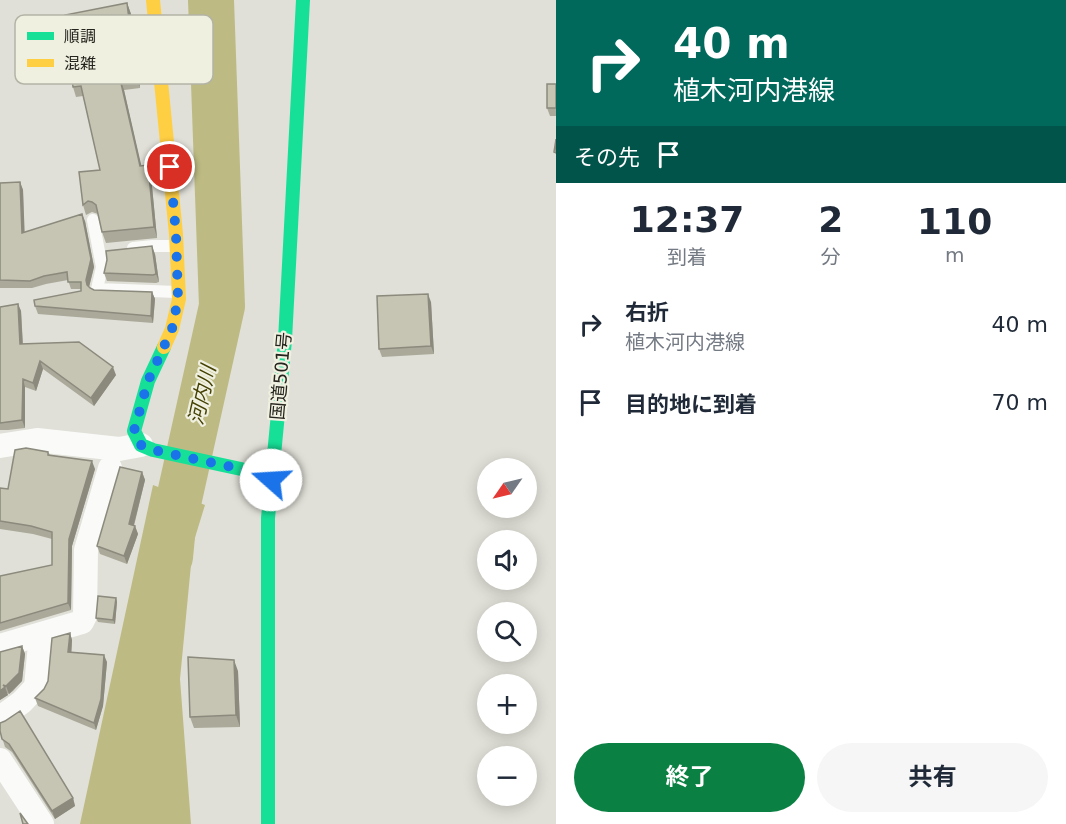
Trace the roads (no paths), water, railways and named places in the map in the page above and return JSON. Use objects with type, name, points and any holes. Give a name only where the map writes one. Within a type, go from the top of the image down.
[{"type":"main road","points":[[153,0],[154,15]]},
{"type":"main road","name":"国道501号","points":[[268,824],[268,518],[285,340],[303,0]]},
{"type":"main road","points":[[161,84],[177,246],[178,299],[172,329],[148,381],[134,431],[147,447],[241,469],[271,480]]},
{"type":"street","points":[[0,446],[37,440],[119,449],[147,447]]},
{"type":"street","points":[[0,646],[82,622],[85,615],[86,550],[110,468]]},
{"type":"street","points":[[0,718],[22,702],[36,687],[41,634]]},
{"type":"street","points":[[0,760],[42,824]]},
{"type":"lane","points":[[93,220],[110,251]]},
{"type":"lane","points":[[110,251],[177,246]]},
{"type":"lane","points":[[110,251],[102,267],[98,289],[178,292]]},
{"type":"waterway","name":"河内川","points":[[211,0],[212,15]]},
{"type":"waterway","name":"河内川","points":[[170,557],[173,526],[222,306],[213,56]]}]
